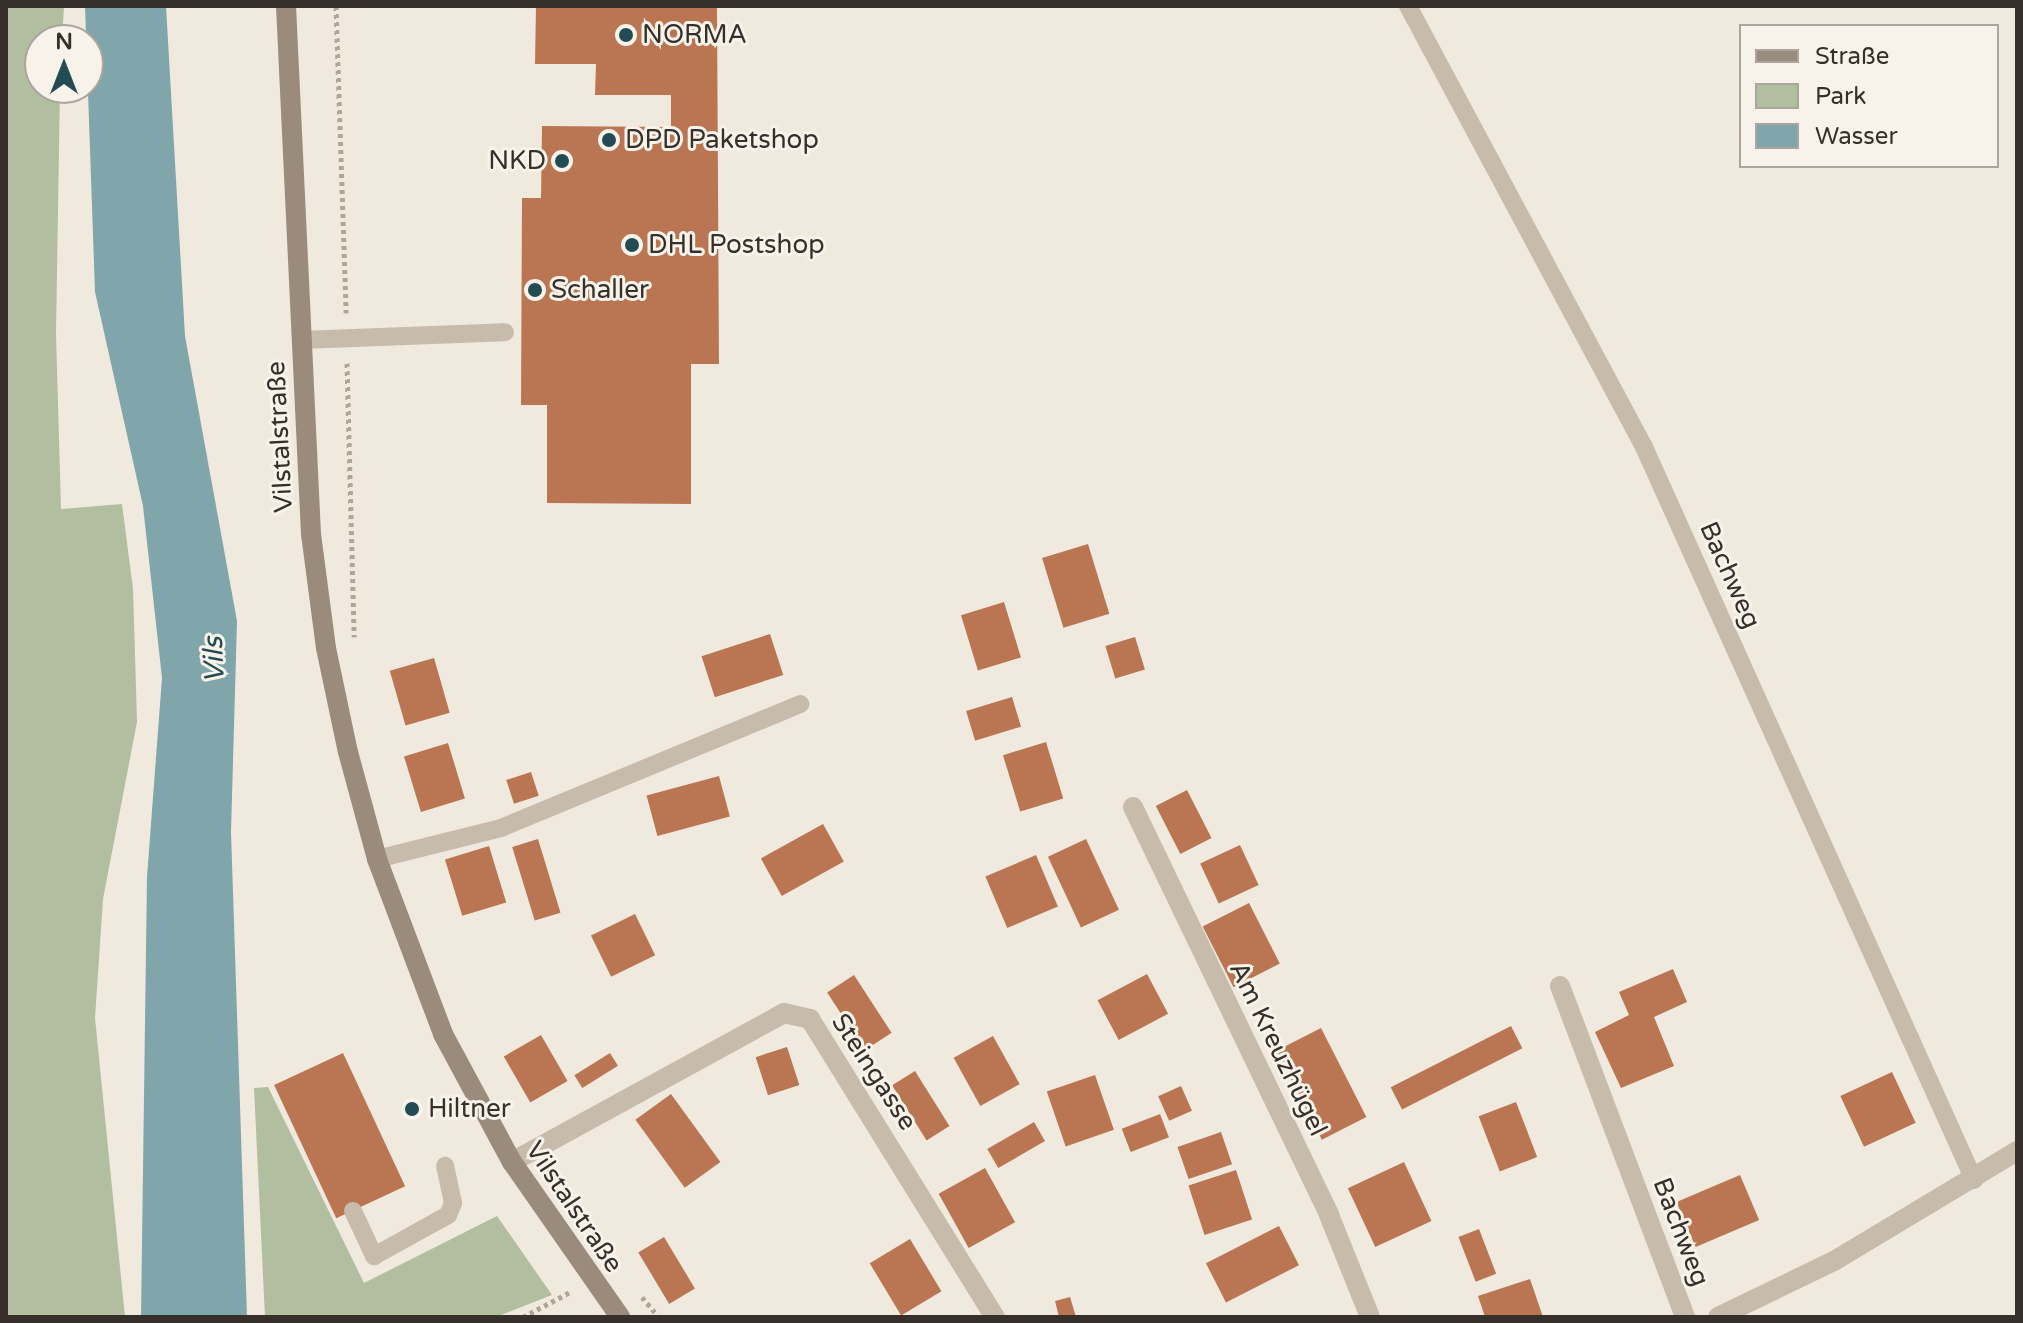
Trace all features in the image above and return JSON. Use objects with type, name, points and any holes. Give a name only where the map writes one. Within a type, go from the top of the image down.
[{"type":"main road","name":"Vilstalstraße","points":[[286,6],[311,534],[326,648],[377,859],[443,1034],[512,1162],[590,1279],[620,1317]]},
{"type":"street","name":"Am Kreuzhügel","points":[[1133,807],[1329,1215],[1370,1317]]},
{"type":"street","name":"Bachweg","points":[[1560,986],[1685,1317]]},
{"type":"street","name":"Steingasse","points":[[512,1162],[784,1013],[810,1019],[995,1317]]},
{"type":"street","name":"Bachweg","points":[[1718,1317],[1834,1261],[1974,1180],[2017,1151]]},
{"type":"lane","name":"Bachweg","points":[[1408,6],[1644,447],[1974,1180]]},
{"type":"lane","points":[[301,340],[505,332]]},
{"type":"lane","points":[[377,859],[501,828],[800,704]]},
{"type":"lane","points":[[353,1211],[374,1256],[448,1215],[453,1203],[445,1166]]},
{"type":"path","points":[[336,6],[347,336]]},
{"type":"path","points":[[523,1317],[590,1279]]},
{"type":"green space","points":[[6,6],[64,6],[63,24],[24,24],[24,104],[60,104],[56,334],[61,509],[122,504],[133,589],[137,722],[103,899],[95,1018],[125,1317],[6,1317]]},
{"type":"green space","points":[[268,1087],[364,1283],[497,1216],[552,1295],[496,1317],[265,1317],[254,1088]]},
{"type":"water","name":"Vils","points":[[85,6],[166,6],[185,336],[237,621],[231,832],[247,1317],[141,1317],[147,877],[162,678],[143,506],[95,292],[88,104],[104,104],[104,24],[86,24]]},
{"type":"building","points":[[536,6],[717,6],[719,364],[691,364],[691,504],[547,503],[547,405],[521,405],[522,198],[541,198],[542,126],[671,127],[671,95],[595,95],[596,64],[535,64]]},
{"type":"building","points":[[1088,544],[1109,614],[1063,628],[1042,558]]},
{"type":"building","points":[[1004,602],[1021,657],[978,671],[961,615]]},
{"type":"building","points":[[770,634],[783,675],[715,697],[702,656]]},
{"type":"building","points":[[1135,637],[1145,670],[1115,679],[1105,646]]},
{"type":"building","points":[[434,658],[450,713],[405,725],[390,671]]},
{"type":"building","points":[[1012,697],[1021,727],[975,741],[966,711]]},
{"type":"building","points":[[1046,742],[1063,798],[1020,812],[1003,755]]},
{"type":"building","points":[[448,743],[465,798],[421,812],[404,756]]},
{"type":"building","points":[[531,772],[539,796],[514,804],[506,780]]},
{"type":"building","points":[[719,776],[730,817],[657,836],[647,795]]},
{"type":"building","points":[[1187,790],[1212,838],[1180,854],[1156,806]]},
{"type":"building","points":[[823,824],[844,862],[782,896],[761,858]]},
{"type":"building","points":[[538,839],[561,913],[535,921],[512,847]]},
{"type":"building","points":[[1086,839],[1119,910],[1081,927],[1048,857]]},
{"type":"building","points":[[1240,845],[1259,885],[1219,903],[1200,864]]},
{"type":"building","points":[[489,846],[506,902],[462,916],[445,859]]},
{"type":"building","points":[[1036,855],[1058,907],[1007,928],[985,876]]},
{"type":"building","points":[[1249,903],[1280,964],[1234,987],[1203,927]]},
{"type":"building","points":[[635,914],[655,955],[611,977],[591,935]]},
{"type":"building","points":[[1673,969],[1687,1002],[1654,1017],[1674,1066],[1621,1088],[1595,1032],[1629,1015],[1619,992]]},
{"type":"building","points":[[1147,974],[1168,1014],[1119,1040],[1098,1000]]},
{"type":"building","points":[[854,975],[892,1033],[865,1050],[827,992]]},
{"type":"building","points":[[1511,1026],[1522,1048],[1402,1110],[1391,1087]]},
{"type":"building","points":[[1321,1028],[1366,1117],[1322,1140],[1276,1051]]},
{"type":"building","points":[[541,1035],[568,1081],[530,1102],[504,1056]]},
{"type":"building","points":[[993,1036],[1020,1084],[980,1106],[954,1058]]},
{"type":"building","points":[[787,1047],[799,1085],[768,1095],[756,1057]]},
{"type":"building","points":[[343,1053],[405,1186],[336,1218],[274,1085]]},
{"type":"building","points":[[610,1053],[618,1066],[582,1088],[574,1075]]},
{"type":"building","points":[[915,1071],[949,1126],[927,1140],[892,1085]]},
{"type":"building","points":[[1892,1072],[1916,1123],[1864,1147],[1840,1096]]},
{"type":"building","points":[[1095,1075],[1114,1130],[1066,1146],[1047,1092]]},
{"type":"building","points":[[1181,1086],[1192,1111],[1169,1121],[1158,1096]]},
{"type":"building","points":[[671,1094],[720,1162],[685,1188],[635,1120]]},
{"type":"building","points":[[1516,1102],[1537,1157],[1500,1171],[1479,1116]]},
{"type":"building","points":[[1160,1114],[1169,1137],[1131,1152],[1122,1129]]},
{"type":"building","points":[[1034,1122],[1045,1141],[998,1168],[987,1149]]},
{"type":"building","points":[[1221,1132],[1232,1164],[1189,1179],[1178,1147]]},
{"type":"building","points":[[1404,1162],[1431,1221],[1375,1247],[1348,1188]]},
{"type":"building","points":[[985,1168],[1015,1222],[969,1248],[939,1194]]},
{"type":"building","points":[[1236,1170],[1252,1219],[1205,1235],[1188,1185]]},
{"type":"building","points":[[1740,1175],[1759,1220],[1696,1247],[1676,1202]]},
{"type":"building","points":[[1279,1226],[1299,1265],[1226,1302],[1206,1263]]},
{"type":"building","points":[[1479,1229],[1496,1274],[1476,1282],[1458,1237]]},
{"type":"building","points":[[664,1237],[695,1288],[669,1304],[638,1252]]},
{"type":"building","points":[[910,1239],[941,1291],[901,1315],[870,1263]]},
{"type":"building","points":[[1530,1279],[1543,1317],[1485,1317],[1478,1296]]},
{"type":"building","points":[[1070,1297],[1076,1317],[1059,1317],[1055,1301]]},
{"type":"place","name":"NORMA","points":[[626,35]]},
{"type":"place","name":"DPD Paketshop","points":[[609,140]]},
{"type":"place","name":"NKD","points":[[562,161]]},
{"type":"place","name":"DHL Postshop","points":[[632,245]]},
{"type":"place","name":"Schaller","points":[[535,290]]},
{"type":"place","name":"Hiltner","points":[[412,1109]]}]
